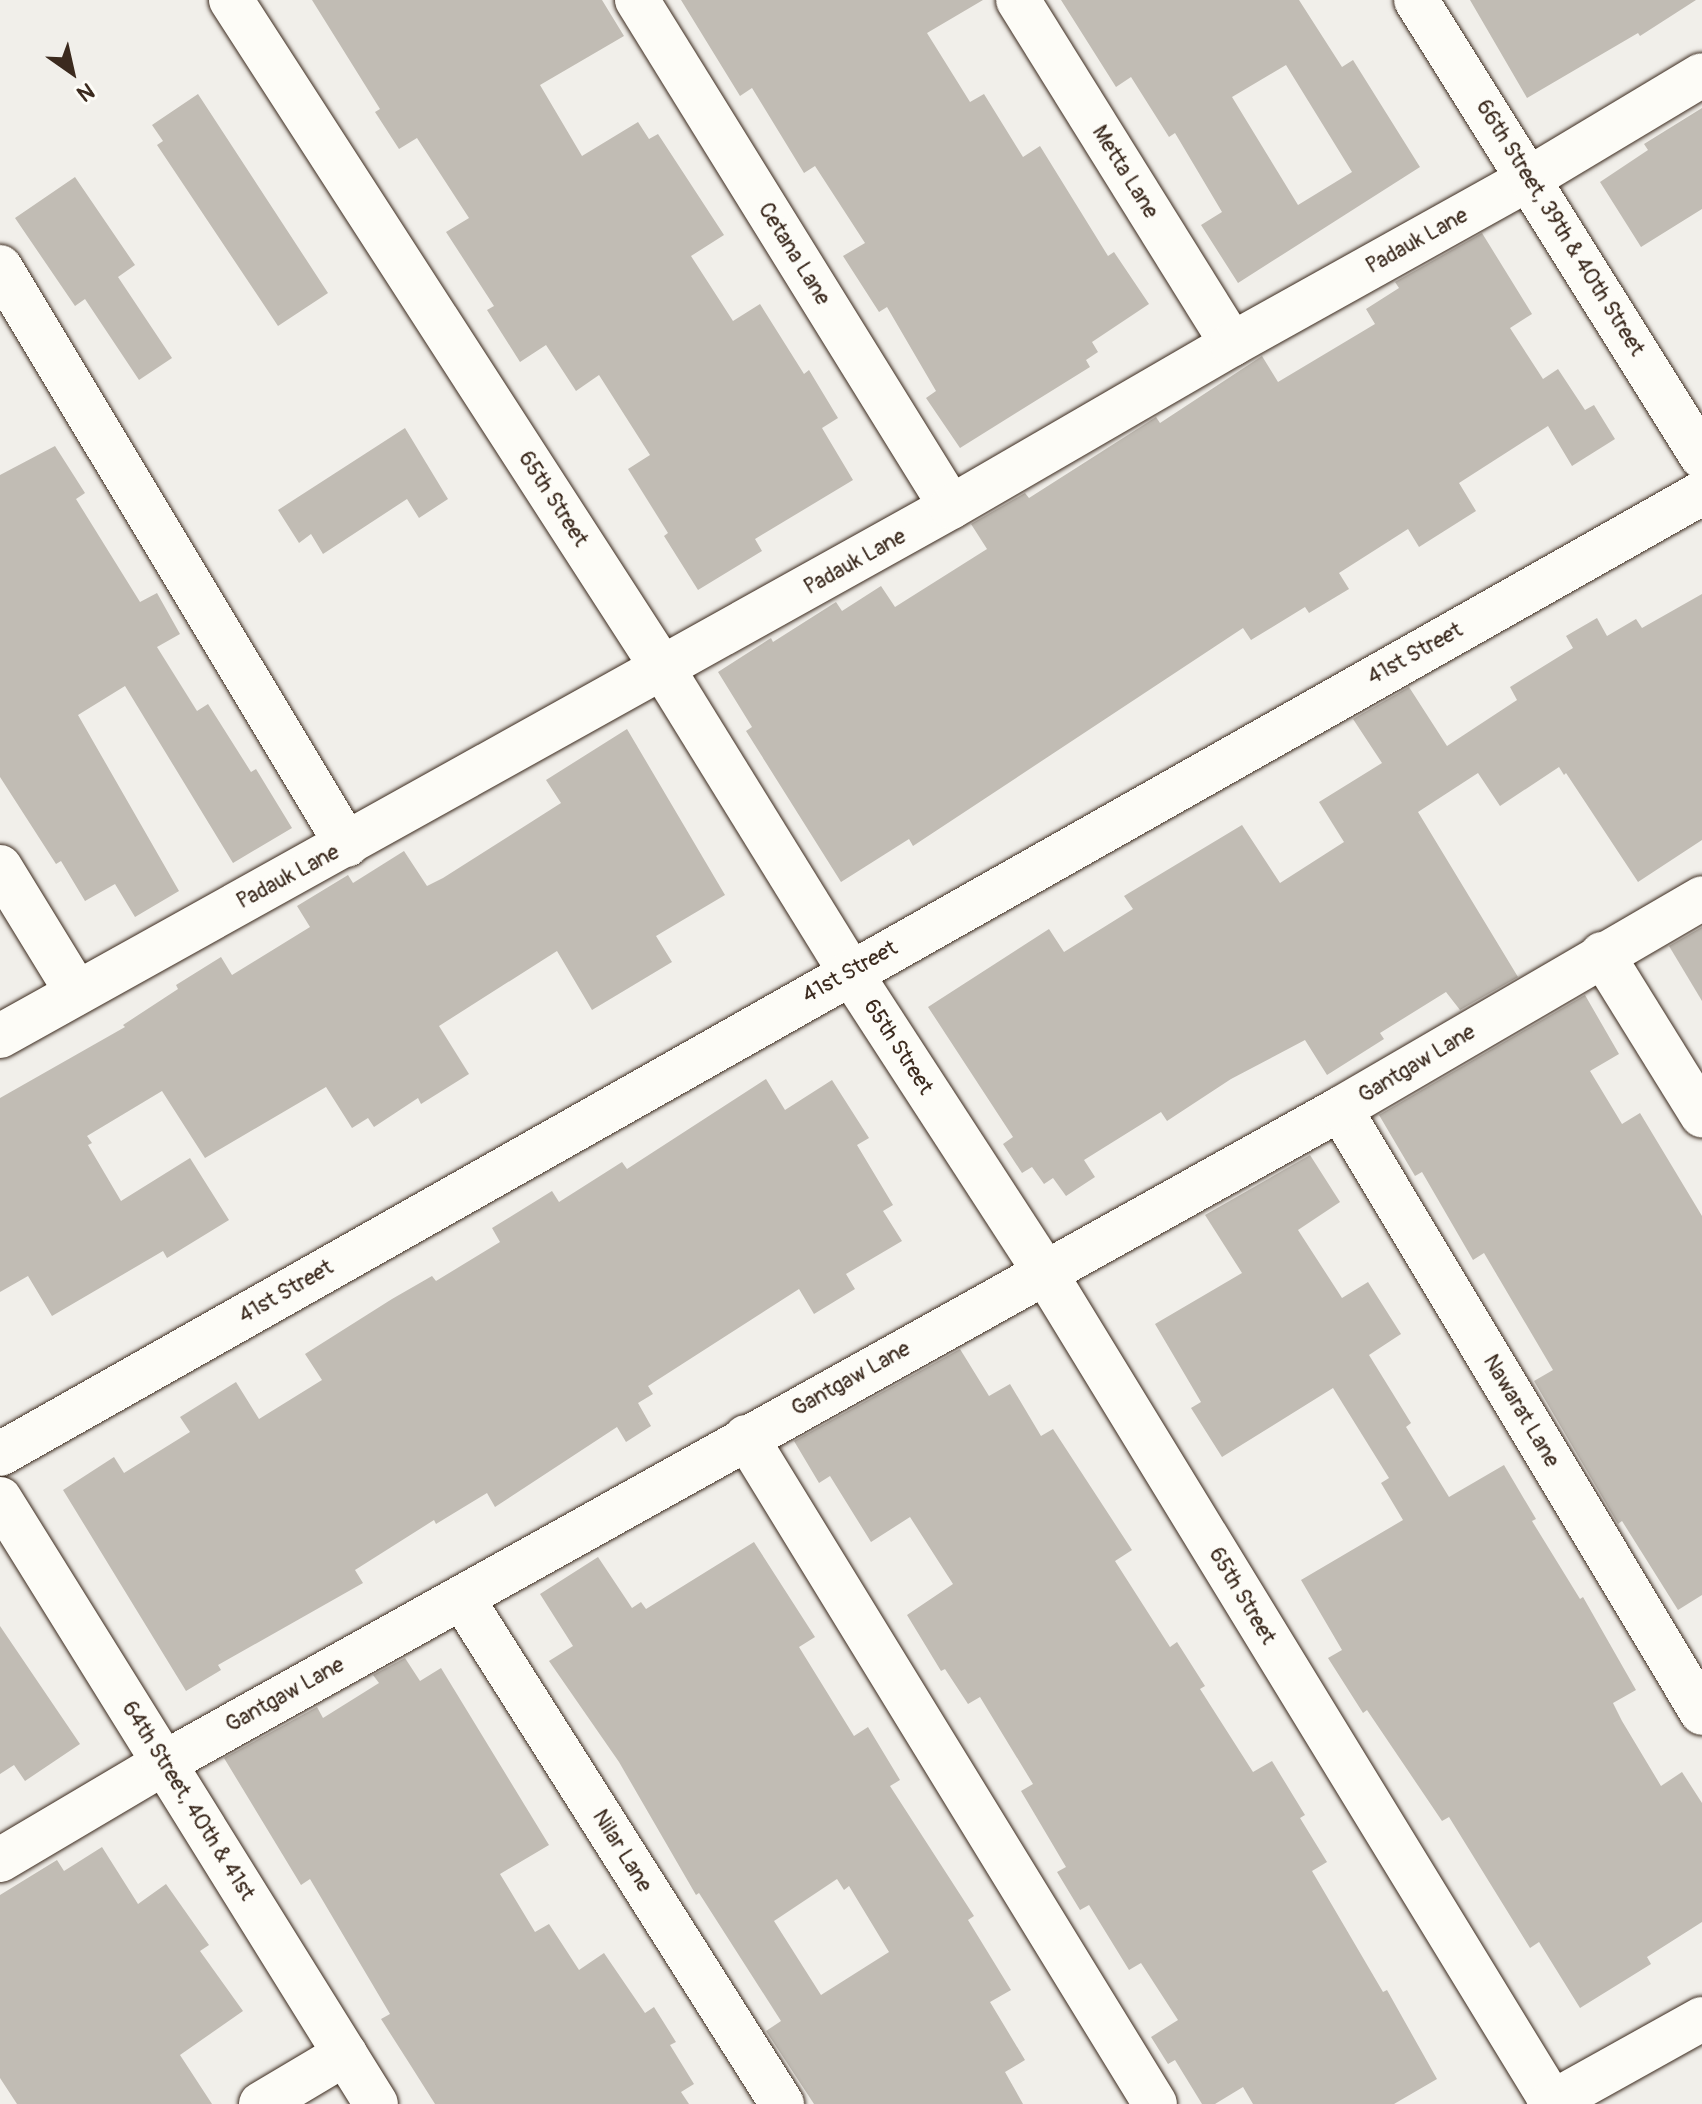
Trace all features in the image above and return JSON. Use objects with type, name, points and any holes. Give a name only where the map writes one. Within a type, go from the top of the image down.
[{"type":"street","name":"65th Street","points":[[231,0],[663,669],[850,972],[1044,1271],[1566,2100]]},
{"type":"street","name":"Cetana Lane","points":[[637,0],[951,507]]},
{"type":"street","name":"Metta Lane","points":[[1018,0],[1232,344]]},
{"type":"street","name":"66th Street, 39th & 40th Street","points":[[1416,0],[1702,457]]},
{"type":"street","name":"Padauk Lane","points":[[0,1036],[951,507],[1232,344],[1530,178],[1702,75]]},
{"type":"street","points":[[0,267],[347,845]]},
{"type":"street","name":"41st Street","points":[[0,1454],[1702,493]]},
{"type":"street","points":[[0,867],[76,991]]},
{"type":"street","name":"Gantgaw Lane","points":[[0,1860],[164,1763],[1340,1109],[1702,898]]},
{"type":"street","points":[[1602,954],[1702,1115]]},
{"type":"street","name":"Nawarat Lane","points":[[1340,1109],[1702,1713]]},
{"type":"street","points":[[746,1437],[1155,2104]]},
{"type":"street","name":"64th Street, 40th & 41st","points":[[0,1499],[376,2104]]},
{"type":"street","name":"Nilar Lane","points":[[462,1598],[782,2104]]},
{"type":"street","points":[[1566,2100],[1702,2019]]},
{"type":"street","points":[[261,2104],[345,2054]]},
{"type":"building","points":[[312,0],[602,0],[624,36],[540,85],[582,156],[638,122],[649,139],[658,134],[724,235],[691,256],[733,321],[760,304],[804,374],[809,370],[838,418],[822,428],[853,480],[755,539],[762,551],[698,590],[664,536],[668,533],[628,469],[650,455],[599,375],[576,391],[546,345],[520,362],[487,310],[494,306],[446,232],[469,218],[417,138],[399,149],[375,112],[380,109]]},
{"type":"building","points":[[681,0],[983,0],[927,33],[970,102],[984,94],[1023,157],[1040,146],[1108,256],[1114,252],[1149,304],[1092,342],[1098,352],[1086,360],[1090,367],[960,448],[926,398],[936,391],[887,307],[879,312],[843,256],[865,243],[815,166],[804,173],[752,88],[740,96]]},
{"type":"building","points":[[1061,0],[1299,0],[1342,67],[1353,60],[1420,167],[1238,283],[1201,225],[1222,212],[1175,133],[1169,137],[1131,77],[1116,87]],"holes":[[[1286,65],[1352,172],[1298,205],[1232,97]]]},
{"type":"building","points":[[1470,0],[1696,0],[1640,36],[1638,33],[1527,98]]},
{"type":"building","points":[[198,94],[328,293],[278,326],[157,145],[163,141],[152,125]]},
{"type":"building","points":[[1702,108],[1702,209],[1641,247],[1600,182],[1648,150],[1644,144]]},
{"type":"building","points":[[75,177],[135,265],[118,277],[172,358],[139,380],[85,299],[75,306],[15,218]]},
{"type":"building","points":[[1482,233],[1532,314],[1510,328],[1543,379],[1558,369],[1585,410],[1594,405],[1615,439],[1572,466],[1548,426],[1459,483],[1476,511],[1419,547],[1408,529],[1339,573],[1349,589],[1309,613],[1305,607],[1251,640],[1243,628],[913,846],[909,839],[841,882],[746,731],[752,727],[718,672],[836,602],[842,611],[881,586],[895,607],[987,549],[971,524],[1025,493],[1029,498],[1156,417],[1160,423],[1262,356],[1278,382],[1375,324],[1366,309],[1399,288],[1395,282]]},
{"type":"building","points":[[405,428],[448,499],[419,518],[407,499],[323,554],[311,534],[299,543],[278,510]]},
{"type":"building","points":[[55,446],[85,493],[76,499],[140,602],[157,593],[180,634],[157,647],[197,711],[208,704],[251,772],[256,769],[292,828],[233,863],[125,686],[78,715],[179,891],[135,917],[115,884],[85,901],[61,861],[56,864],[0,777],[0,475]]},
{"type":"building","points":[[1702,594],[1702,840],[1638,882],[1559,767],[1500,806],[1478,773],[1418,812],[1518,977],[1460,1010],[1446,992],[1380,1033],[1384,1039],[1327,1075],[1305,1040],[1231,1079],[1167,1121],[1161,1112],[1084,1160],[1095,1177],[1066,1196],[1053,1178],[1044,1184],[1032,1167],[1022,1173],[1003,1144],[1013,1137],[928,1007],[1049,929],[1064,952],[1133,909],[1124,896],[1242,825],[1280,883],[1344,842],[1319,802],[1382,763],[1353,719],[1409,687],[1447,746],[1517,700],[1510,687],[1573,648],[1566,636],[1597,618],[1607,636],[1636,619],[1642,628]]},
{"type":"building","points":[[627,729],[725,895],[656,936],[672,962],[592,1010],[557,951],[439,1026],[469,1074],[421,1104],[418,1098],[374,1127],[368,1118],[352,1128],[326,1087],[205,1158],[162,1091],[87,1136],[92,1143],[88,1145],[121,1201],[190,1158],[229,1220],[167,1258],[163,1251],[52,1316],[28,1276],[0,1292],[0,1098],[125,1027],[123,1025],[178,989],[176,985],[221,957],[232,975],[310,927],[297,906],[348,875],[353,883],[404,851],[427,886],[443,878],[561,803],[546,780]]},
{"type":"building","points":[[1702,927],[1702,1001],[1669,946]]},
{"type":"building","points":[[1585,995],[1619,1054],[1590,1071],[1622,1124],[1640,1113],[1702,1216],[1702,1595],[1678,1610],[1622,1521],[1618,1524],[1534,1381],[1553,1370],[1484,1253],[1473,1260],[1422,1172],[1415,1176],[1379,1115]]},
{"type":"building","points":[[766,1079],[785,1110],[832,1080],[869,1138],[857,1145],[893,1205],[883,1211],[902,1241],[846,1274],[855,1289],[814,1314],[799,1289],[648,1386],[653,1394],[638,1403],[651,1426],[626,1442],[617,1427],[495,1507],[487,1493],[436,1524],[434,1520],[355,1570],[363,1583],[218,1665],[221,1670],[186,1691],[63,1490],[114,1457],[124,1473],[190,1432],[180,1417],[236,1382],[259,1419],[322,1380],[305,1354],[432,1276],[436,1281],[500,1242],[492,1228],[552,1191],[559,1202],[622,1162],[627,1169]]},
{"type":"building","points":[[1310,1155],[1340,1202],[1298,1230],[1342,1298],[1368,1282],[1401,1334],[1369,1355],[1411,1423],[1406,1427],[1449,1497],[1504,1465],[1536,1519],[1532,1521],[1580,1599],[1583,1597],[1636,1690],[1613,1703],[1622,1721],[1661,1786],[1682,1772],[1702,1803],[1702,1922],[1647,1957],[1651,1964],[1580,2008],[1539,1942],[1530,1948],[1449,1817],[1442,1821],[1367,1710],[1363,1713],[1328,1658],[1342,1650],[1301,1580],[1403,1520],[1381,1483],[1389,1478],[1333,1388],[1222,1457],[1191,1408],[1201,1402],[1155,1324],[1242,1273],[1205,1215]]},
{"type":"building","points":[[960,1349],[989,1396],[1010,1384],[1041,1436],[1053,1429],[1132,1550],[1115,1561],[1170,1647],[1177,1642],[1205,1686],[1200,1689],[1253,1772],[1272,1761],[1305,1815],[1300,1818],[1327,1862],[1312,1871],[1383,1992],[1387,1990],[1437,2079],[1394,2104],[1253,2104],[1243,2087],[1215,2104],[1202,2104],[1175,2060],[1168,2064],[1151,2037],[1178,2020],[1141,1963],[1129,1970],[1089,1905],[1080,1910],[1057,1872],[1066,1867],[1021,1791],[1033,1784],[980,1697],[968,1704],[945,1669],[941,1671],[907,1615],[953,1584],[910,1517],[871,1542],[830,1476],[819,1483],[794,1441]]},
{"type":"building","points":[[754,1542],[815,1637],[799,1647],[854,1736],[868,1727],[900,1780],[890,1786],[974,1916],[968,1920],[1011,1990],[990,2002],[1025,2060],[1005,2072],[1023,2104],[814,2104],[766,2031],[781,2021],[699,1893],[696,1895],[619,1762],[549,1661],[573,1646],[540,1594],[598,1557],[632,1608],[641,1602],[646,1609]],"holes":[[[837,1879],[844,1890],[849,1886],[889,1952],[821,1995],[774,1921]]]},
{"type":"building","points":[[0,1626],[80,1744],[25,1781],[14,1765],[0,1774]]},
{"type":"building","points":[[405,1658],[420,1681],[441,1668],[549,1845],[500,1874],[535,1932],[549,1924],[579,1970],[604,1953],[645,2013],[654,2007],[676,2042],[670,2045],[694,2084],[681,2092],[689,2104],[435,2104],[381,2019],[390,2014],[310,1879],[301,1885],[224,1758],[317,1707],[323,1718],[379,1683],[373,1675]]},
{"type":"building","points":[[102,1847],[138,1904],[166,1884],[209,1945],[200,1951],[243,2011],[180,2055],[212,2104],[17,2104],[0,2078],[0,1895],[57,1860],[64,1871]]}]
